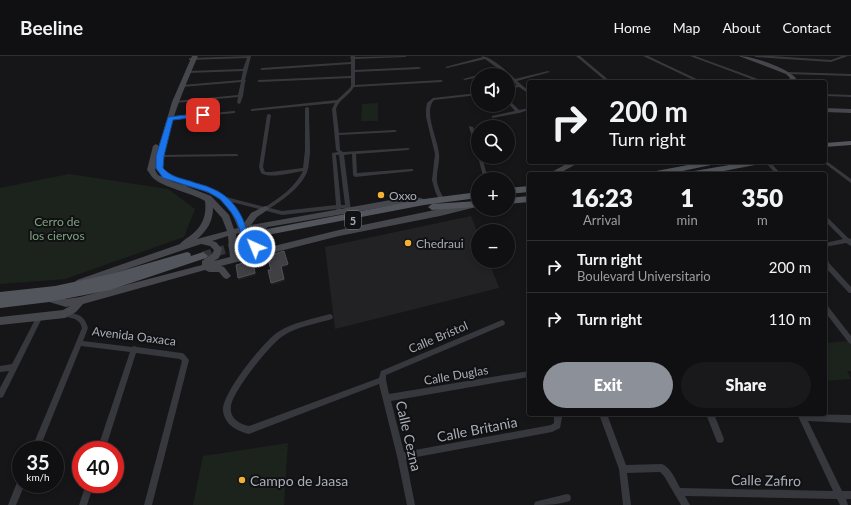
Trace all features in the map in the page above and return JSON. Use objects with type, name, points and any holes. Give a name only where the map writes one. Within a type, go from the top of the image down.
[{"type":"main road","points":[[827,145],[851,143]]},
{"type":"main road","points":[[827,149],[851,148]]},
{"type":"main road","points":[[677,172],[748,164]]},
{"type":"main road","points":[[702,172],[718,168]]},
{"type":"main road","points":[[515,190],[527,188]]},
{"type":"main road","name":"5","points":[[263,239],[325,224],[444,205],[471,197]]},
{"type":"main road","points":[[515,200],[527,199]]},
{"type":"main road","name":"5","points":[[263,239],[424,202],[444,205],[471,205]]},
{"type":"main road","points":[[0,304],[52,294],[110,286],[202,249]]},
{"type":"main road","points":[[0,296],[52,294]]},
{"type":"street","points":[[193,58],[249,56],[239,103]]},
{"type":"street","points":[[343,209],[334,110],[338,101],[353,86],[352,57],[405,56]]},
{"type":"street","points":[[578,56],[607,80]]},
{"type":"street","points":[[645,56],[696,80]]},
{"type":"street","points":[[692,56],[758,80]]},
{"type":"street","points":[[742,56],[788,73],[851,75]]},
{"type":"street","points":[[756,56],[831,61],[846,56]]},
{"type":"street","points":[[825,60],[825,58],[833,56]]},
{"type":"street","points":[[447,66],[484,57],[500,68]]},
{"type":"street","points":[[193,58],[170,118],[160,156],[159,168],[166,176],[211,190],[234,210],[244,230],[245,246],[243,256]]},
{"type":"street","points":[[193,58],[169,103],[151,170],[160,180],[193,191],[208,198],[217,205],[224,214],[232,232],[234,258]]},
{"type":"street","points":[[262,69],[353,63]]},
{"type":"street","points":[[353,71],[420,68]]},
{"type":"street","points":[[188,72],[245,70]]},
{"type":"street","points":[[527,91],[516,80],[548,72]]},
{"type":"street","points":[[788,73],[793,78],[792,80]]},
{"type":"street","points":[[259,81],[353,77]]},
{"type":"street","points":[[466,79],[471,78]]},
{"type":"street","points":[[182,86],[244,81]]},
{"type":"street","points":[[353,86],[441,81]]},
{"type":"street","points":[[515,86],[520,85]]},
{"type":"street","points":[[52,294],[66,302],[80,301],[234,258],[339,233],[444,205],[435,187],[434,177],[437,154],[429,124],[428,107],[433,99],[471,95]]},
{"type":"street","points":[[827,95],[851,96]]},
{"type":"street","points":[[175,102],[241,96]]},
{"type":"street","points":[[252,110],[310,102],[338,101]]},
{"type":"street","points":[[244,230],[254,215],[275,204],[288,192],[299,180],[306,169],[307,108]]},
{"type":"street","points":[[515,109],[518,112]]},
{"type":"street","points":[[170,118],[235,110],[233,118]]},
{"type":"street","points":[[494,118],[527,110]]},
{"type":"street","points":[[827,110],[851,111]]},
{"type":"street","points":[[269,115],[261,167],[263,173],[271,174],[306,169]]},
{"type":"street","points":[[336,134],[395,131]]},
{"type":"street","points":[[338,152],[408,149]]},
{"type":"street","points":[[338,152],[343,209]]},
{"type":"street","points":[[354,152],[355,175],[411,170]]},
{"type":"street","points":[[160,156],[236,155]]},
{"type":"street","points":[[827,163],[851,181]]},
{"type":"street","points":[[556,172],[572,164]]},
{"type":"street","points":[[769,164],[777,172]]},
{"type":"street","points":[[52,294],[174,250],[192,239],[204,228],[210,212],[208,198]]},
{"type":"street","points":[[222,198],[287,213],[343,209]]},
{"type":"street","points":[[174,250],[202,249],[232,232],[343,209],[413,199],[424,202]]},
{"type":"street","points":[[827,220],[850,241]]},
{"type":"street","points":[[274,249],[263,239],[255,240],[256,232],[264,226],[275,223]]},
{"type":"street","points":[[245,246],[255,247],[263,239]]},
{"type":"street","points":[[827,245],[850,241]]},
{"type":"street","points":[[186,272],[216,256],[217,246],[210,242],[202,249]]},
{"type":"street","points":[[827,265],[850,291]]},
{"type":"street","points":[[186,272],[218,268],[221,269],[227,276]]},
{"type":"street","points":[[65,314],[73,309],[80,301]]},
{"type":"street","points":[[827,310],[851,340]]},
{"type":"street","points":[[0,321],[65,314],[77,317],[83,321],[84,328],[79,343],[39,441]]},
{"type":"street","name":"Calle Brístol","points":[[330,317],[287,331],[277,336],[261,353],[230,396],[226,406],[228,416],[232,422],[240,428],[249,430],[382,376],[502,323]]},
{"type":"street","points":[[0,395],[39,318]]},
{"type":"street","name":"Avenida Oaxaca","points":[[79,343],[134,349],[185,357],[186,360],[148,505]]},
{"type":"street","points":[[104,441],[134,349]]},
{"type":"street","points":[[0,369],[14,367]]},
{"type":"street","name":"Calle Duglas","points":[[388,398],[527,374]]},
{"type":"street","name":"Calle Cezna","points":[[382,376],[411,505]]},
{"type":"street","name":"Calle Britania","points":[[401,456],[552,428],[558,425],[558,416]]},
{"type":"street","points":[[604,416],[623,469],[627,505]]},
{"type":"street","points":[[711,416],[720,439]]},
{"type":"street","points":[[844,505],[802,416],[851,419]]},
{"type":"street","points":[[623,469],[662,468],[668,473],[686,505]]},
{"type":"street","name":"Calle Zafiro","points":[[680,492],[851,495]]},
{"type":"street","points":[[12,505],[17,493]]},
{"type":"street","points":[[84,505],[87,493]]},
{"type":"street","points":[[538,505],[568,498]]},
{"type":"shaded area","points":[[471,216],[474,224],[471,224],[471,268],[492,268],[499,288],[335,329],[325,247]]},
{"type":"green space","points":[[378,103],[378,121],[361,121],[362,104]]},
{"type":"green space","name":"Cerro de los ciervos","points":[[69,174],[168,189],[195,209],[184,237],[65,279],[0,284],[0,188]]},
{"type":"green space","points":[[851,341],[851,371],[847,371],[851,379],[827,381],[827,343]]},
{"type":"green space","name":"Campo de Jaasa","points":[[288,443],[284,505],[193,505],[203,456]]},
{"type":"building","points":[[284,251],[288,264],[281,266],[284,279],[271,283],[268,270],[271,270],[267,256]]},
{"type":"building","points":[[253,260],[255,273],[238,278],[236,265]]},
{"type":"tunnel","points":[[203,256],[263,238]]},
{"type":"place","name":"Oxxo","points":[[381,195]]},
{"type":"place","name":"Chedraui","points":[[408,243]]},
{"type":"place","name":"Campo de Jaasa","points":[[242,480]]},
{"type":"route","points":[[203,115],[170,118],[160,156],[159,168],[166,176],[211,190],[222,198],[234,210],[240,220],[244,230],[245,246],[255,247]]}]
